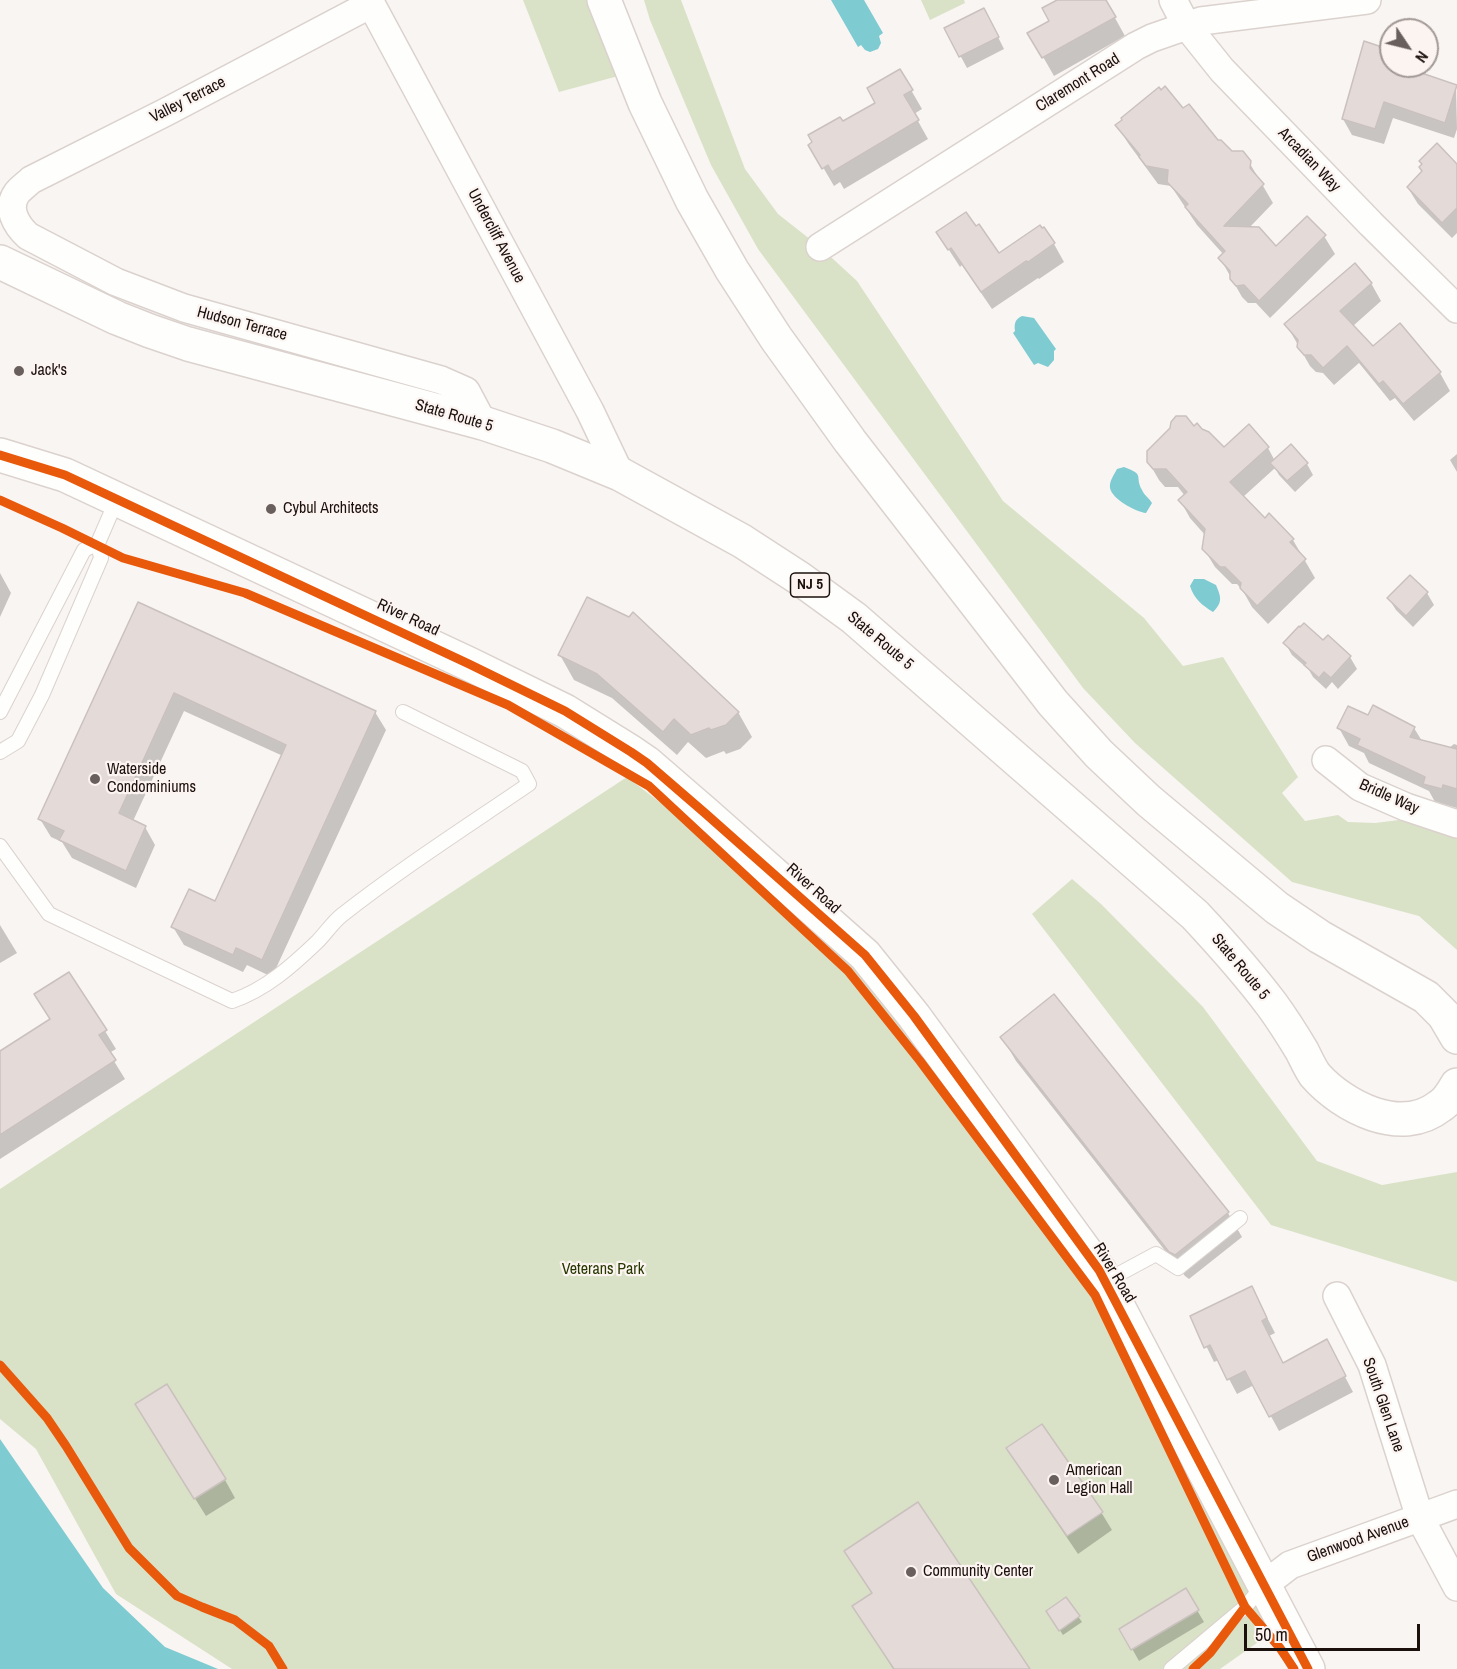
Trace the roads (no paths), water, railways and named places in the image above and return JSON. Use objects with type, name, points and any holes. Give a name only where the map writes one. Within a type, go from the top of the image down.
[{"type":"main road","points":[[604,0],[645,103],[692,200],[732,270],[776,338],[850,441],[1053,703],[1099,754],[1149,801],[1277,908],[1320,937],[1426,997],[1444,1015],[1457,1037]]},
{"type":"main road","name":"State Route 5","points":[[0,262],[117,318],[178,341],[483,423],[552,446],[620,474],[742,541],[799,578],[854,618],[1195,915],[1241,964],[1291,1032],[1314,1073],[1332,1093],[1354,1107],[1377,1116],[1403,1119],[1423,1116],[1455,1096]]},
{"type":"main road","name":"River Road","points":[[0,455],[65,475],[565,711],[646,763],[865,956],[920,1025],[1099,1270],[1308,1669]]},
{"type":"street","name":"Arcadian Way","points":[[1173,0],[1186,25],[1222,70],[1457,309]]},
{"type":"street","name":"Claremont Road","points":[[820,247],[1152,38],[1201,21],[1367,0]]},
{"type":"street","name":"Valley Terrace","points":[[13,203],[17,193],[31,180],[166,112],[370,2]]},
{"type":"street","name":"Undercliff Avenue","points":[[370,2],[584,400],[620,474]]},
{"type":"street","name":"Hudson Terrace","points":[[13,203],[12,212],[15,220],[28,236],[116,282],[184,308],[441,380],[466,391],[483,423]]},
{"type":"street","name":"Bridle Way","points":[[1326,760],[1360,787],[1406,807],[1457,824]]},
{"type":"street","name":"South Glen Lane","points":[[1337,1296],[1372,1365],[1420,1518],[1457,1587]]},
{"type":"street","name":"Glenwood Avenue","points":[[1264,1586],[1290,1565],[1457,1504]]},
{"type":"lane","points":[[0,752],[18,741],[42,695],[101,558],[98,543],[117,499]]},
{"type":"lane","points":[[0,712],[84,550],[98,543]]},
{"type":"lane","points":[[0,846],[49,914],[232,1001],[268,985],[318,941],[339,917],[378,887],[529,784],[522,771],[404,712]]},
{"type":"lane","points":[[1104,1282],[1155,1254],[1178,1268],[1240,1218]]},
{"type":"lane","points":[[1171,1669],[1245,1608],[1264,1586]]},
{"type":"water","points":[[831,0],[864,0],[883,33],[879,36],[881,43],[878,49],[870,52],[861,45],[858,47]]},
{"type":"water","points":[[1022,316],[1034,318],[1056,349],[1054,360],[1048,367],[1038,363],[1034,365],[1013,333],[1015,322]]},
{"type":"water","points":[[1124,467],[1137,474],[1143,492],[1152,503],[1146,513],[1125,504],[1115,496],[1110,488],[1117,469]]},
{"type":"water","points":[[1194,579],[1204,579],[1216,585],[1220,599],[1213,612],[1194,595],[1190,586]]},
{"type":"water","points":[[0,1439],[103,1588],[165,1647],[218,1669],[0,1669]]},
{"type":"place","name":"Jack's","points":[[19,371]]},
{"type":"place","name":"Cybul Architects","points":[[271,509]]},
{"type":"place","name":"Waterside Condominiums","points":[[95,779]]},
{"type":"place","name":"American Legion Hall","points":[[1054,1480]]},
{"type":"place","name":"Community Center","points":[[911,1572]]},
{"type":"park label","name":"Veterans Park","points":[[603,1270]]}]
